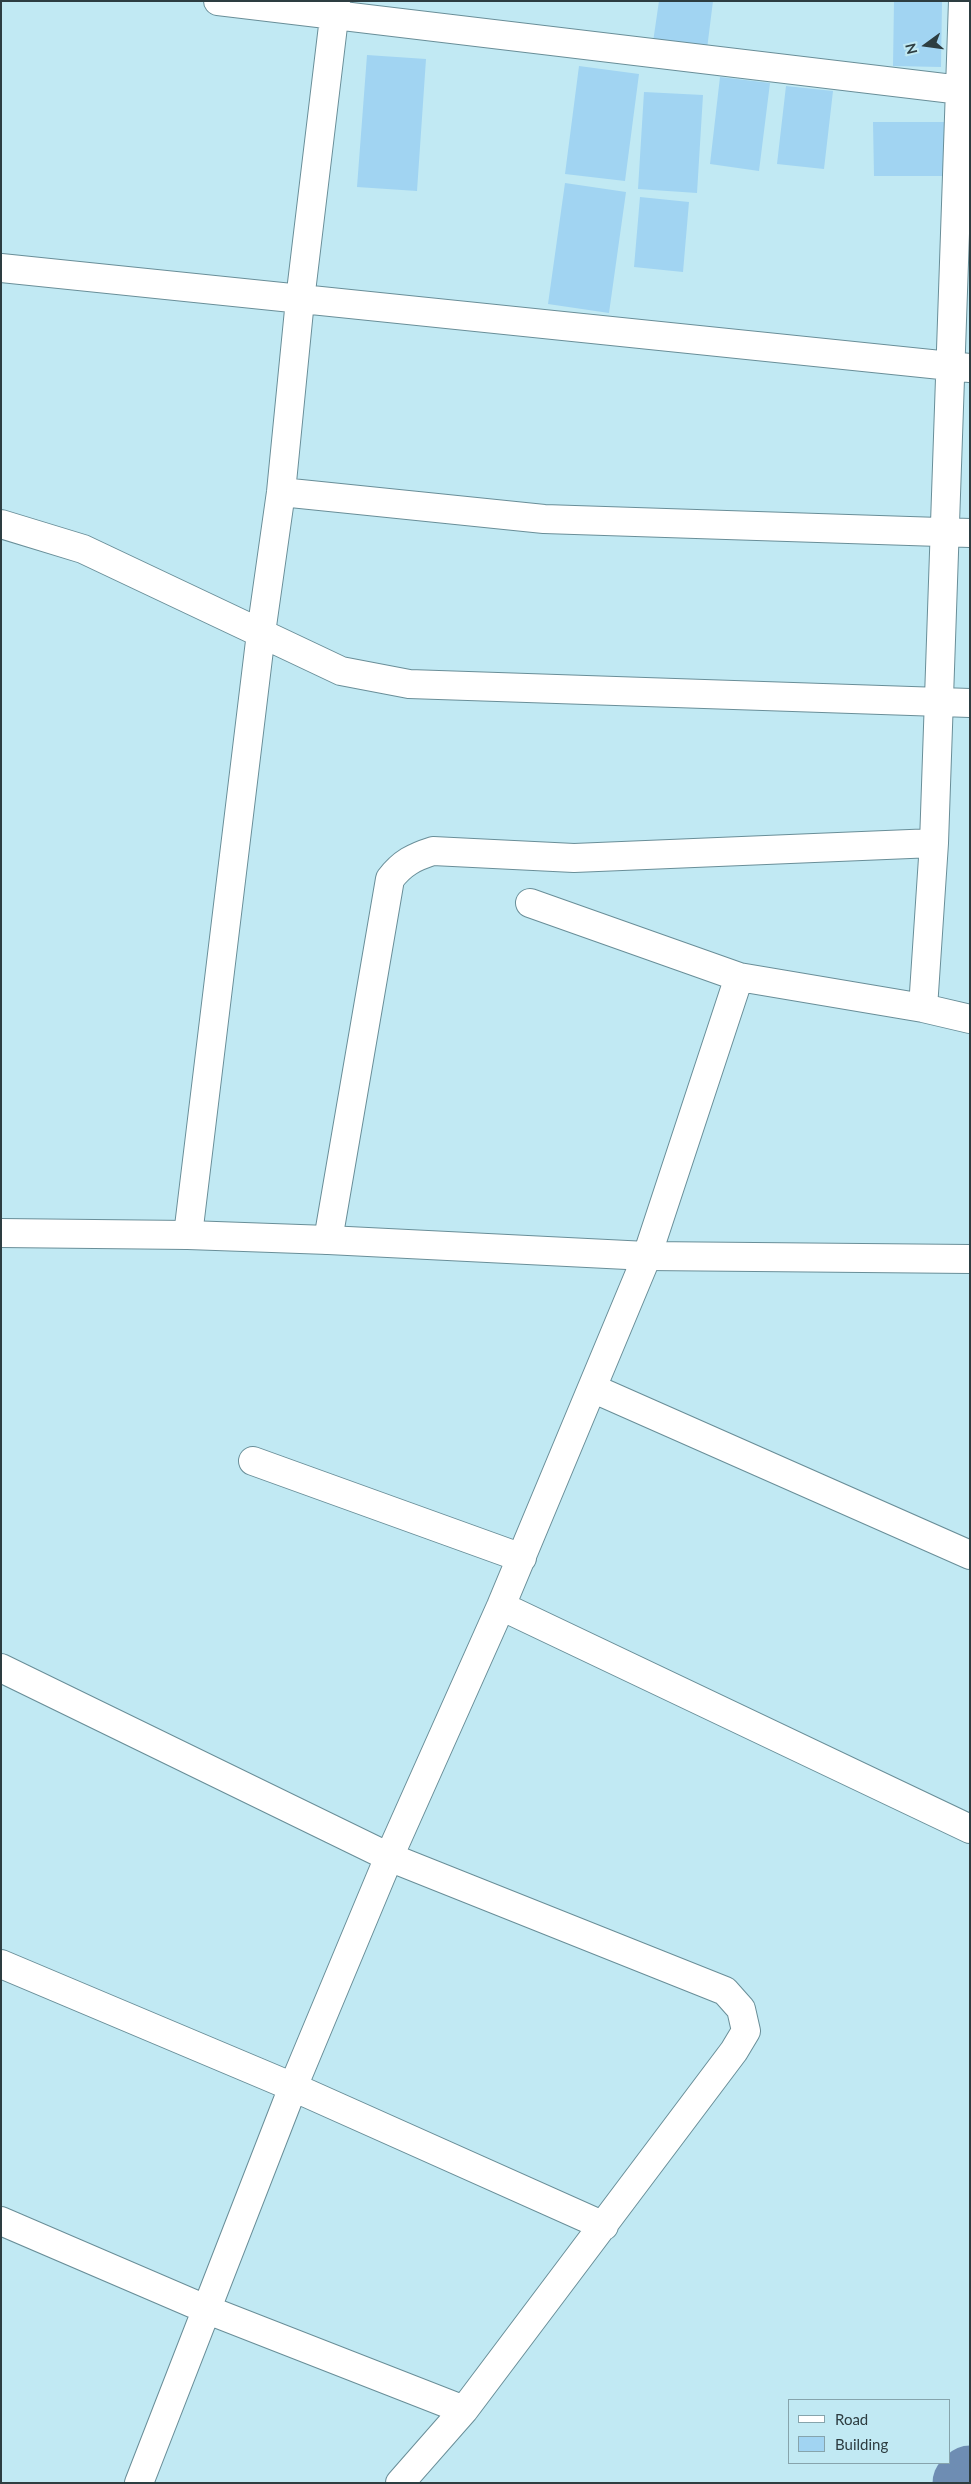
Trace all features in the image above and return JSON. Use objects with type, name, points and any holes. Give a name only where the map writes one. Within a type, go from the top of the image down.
[{"type":"street","points":[[218,1],[335,8],[961,90]]},
{"type":"street","points":[[923,1008],[934,843],[939,702],[958,532],[963,1]]},
{"type":"street","points":[[188,1235],[261,633],[281,492],[300,300],[335,8]]},
{"type":"street","points":[[1,268],[961,368]]},
{"type":"street","points":[[281,492],[544,519],[958,532]]},
{"type":"street","points":[[1,524],[82,549],[341,671],[409,684],[970,703]]},
{"type":"street","points":[[328,1240],[390,879],[400,867],[414,857],[433,851],[574,858],[934,843]]},
{"type":"street","points":[[530,903],[739,977],[923,1008],[970,1019]]},
{"type":"street","points":[[139,2483],[208,2310],[293,2087],[389,1857],[522,1558],[647,1256],[739,977]]},
{"type":"street","points":[[1,1233],[188,1235],[647,1256],[970,1259]]},
{"type":"street","points":[[592,1388],[970,1555]]},
{"type":"street","points":[[254,1461],[522,1558]]},
{"type":"street","points":[[501,1606],[970,1829]]},
{"type":"street","points":[[1,1668],[389,1857],[725,1991],[741,2009],[746,2032],[734,2051],[464,2410],[400,2483]]},
{"type":"street","points":[[1,1964],[293,2087],[604,2226]]},
{"type":"street","points":[[1,2221],[208,2310],[464,2410]]},
{"type":"building","points":[[659,1],[713,1],[707,49],[653,42]]},
{"type":"building","points":[[894,1],[942,1],[941,67],[893,66]]},
{"type":"building","points":[[367,55],[426,59],[417,191],[357,187]]},
{"type":"building","points":[[579,66],[639,74],[625,181],[565,174]]},
{"type":"building","points":[[720,77],[770,83],[759,171],[710,164]]},
{"type":"building","points":[[786,86],[833,91],[824,169],[777,164]]},
{"type":"building","points":[[644,92],[703,95],[697,193],[638,189]]},
{"type":"building","points":[[873,122],[944,122],[944,176],[874,176]]},
{"type":"building","points":[[565,183],[626,192],[609,313],[548,304]]},
{"type":"building","points":[[640,197],[689,202],[683,272],[634,267]]},
{"type":"waterway","points":[[965,2483],[970,2478]]}]
